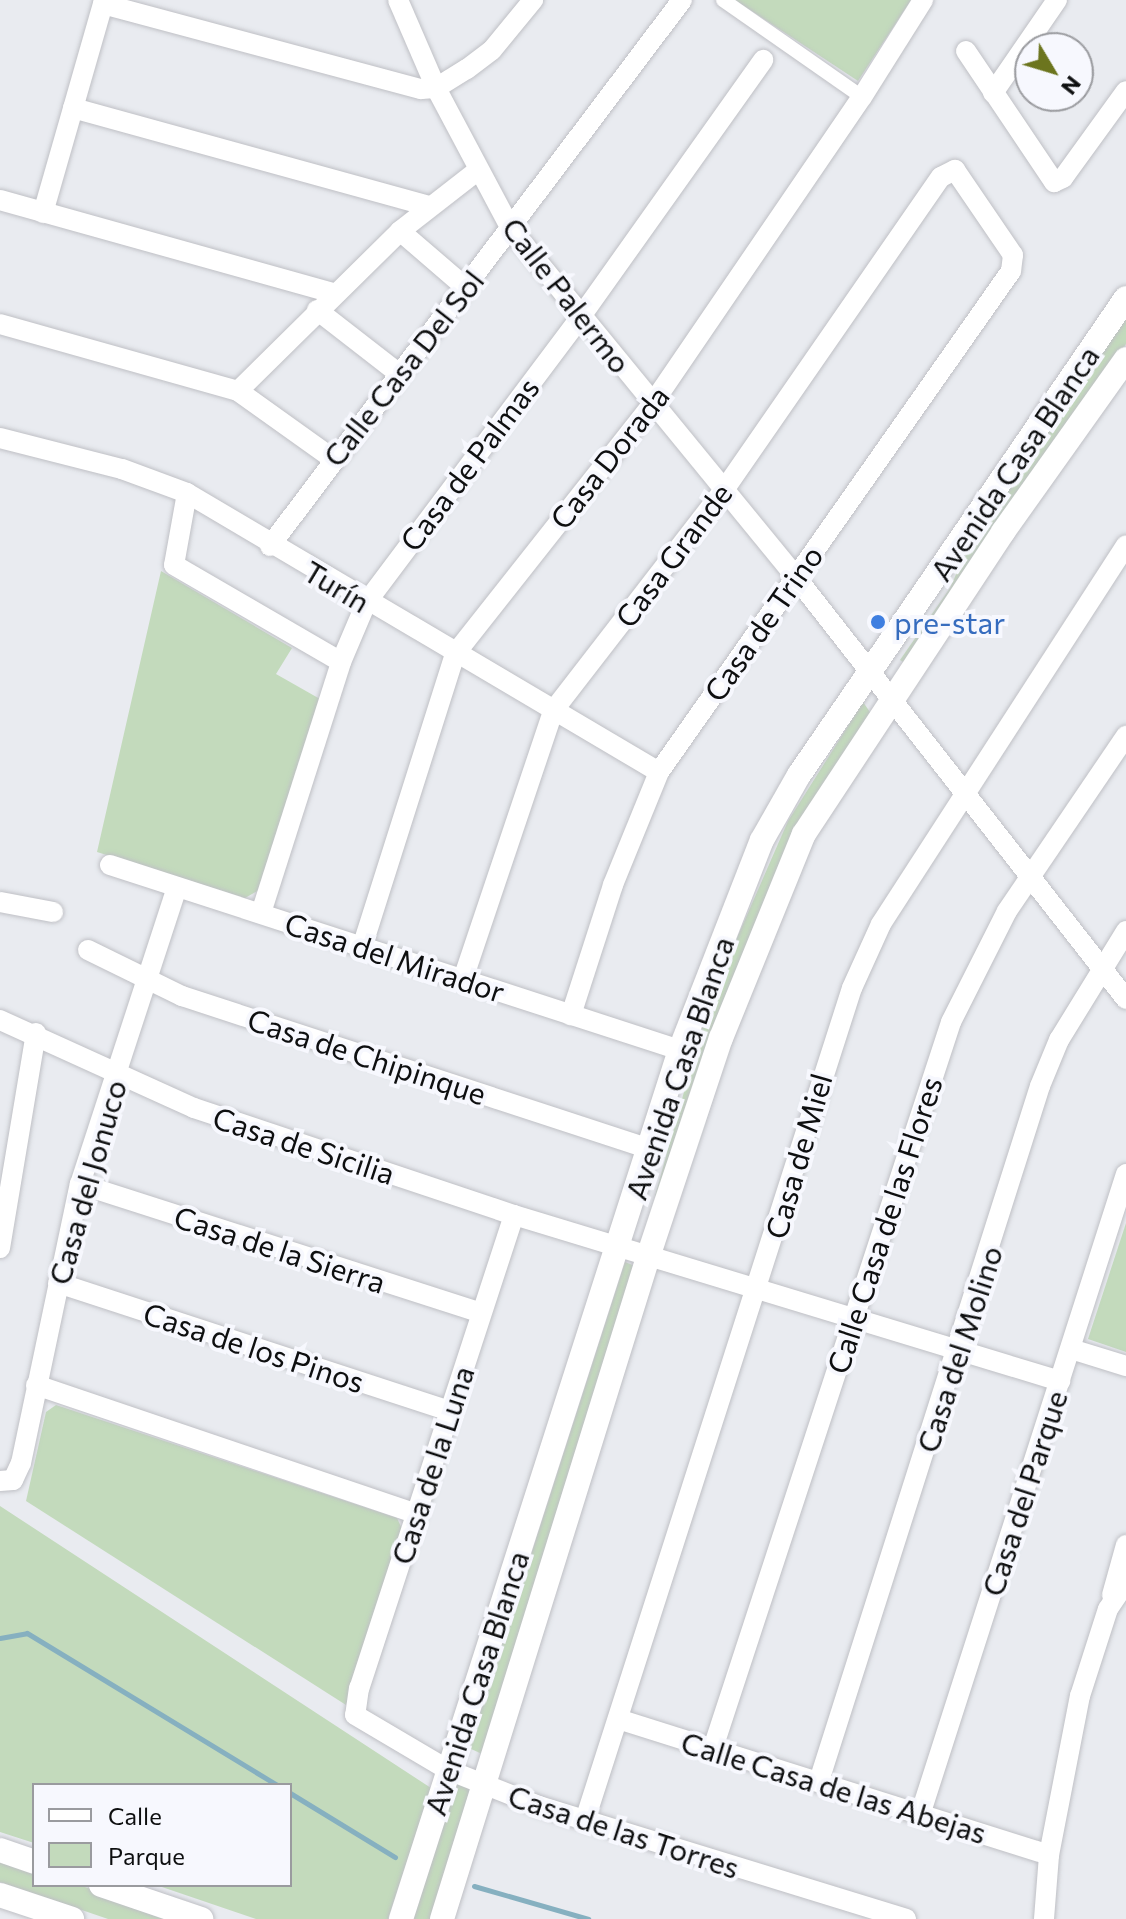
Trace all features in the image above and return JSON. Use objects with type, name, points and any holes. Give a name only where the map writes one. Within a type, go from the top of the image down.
[{"type":"street","name":"Calle Palermo","points":[[398,0],[436,88],[477,171],[511,229],[795,576],[1100,971],[1126,999]]},
{"type":"street","points":[[43,213],[104,2],[393,84],[436,88],[492,50],[533,0]]},
{"type":"street","name":"Calle Casa Del Sol","points":[[270,546],[332,458],[511,229],[682,0]]},
{"type":"street","points":[[723,0],[862,97]]},
{"type":"street","name":"Casa Dorada","points":[[363,944],[455,654],[653,403],[862,97],[923,0]]},
{"type":"street","points":[[993,93],[1057,0]]},
{"type":"street","points":[[966,51],[1057,182],[1126,91]]},
{"type":"street","name":"Casa de Palmas","points":[[261,913],[341,662],[366,603],[582,315],[763,60]]},
{"type":"street","points":[[73,108],[429,206]]},
{"type":"street","name":"Casa de Trino","points":[[571,1015],[613,885],[659,772],[1015,262],[968,183],[955,170]]},
{"type":"street","name":"Casa Grande","points":[[463,979],[553,711],[724,490],[941,177],[955,170]]},
{"type":"street","points":[[238,391],[400,231],[477,171]]},
{"type":"street","points":[[0,200],[334,293]]},
{"type":"street","points":[[400,231],[465,287]]},
{"type":"street","name":"Avenida Casa Blanca","points":[[401,1919],[651,1149],[680,1050],[762,840],[799,775],[1126,298]]},
{"type":"street","points":[[317,310],[397,372]]},
{"type":"street","points":[[2,331],[238,391],[332,458]]},
{"type":"street","name":"Avenida Casa Blanca","points":[[442,1919],[481,1784],[721,1038],[804,834],[890,698],[1126,359]]},
{"type":"street","name":"Turín","points":[[0,438],[122,469],[187,493],[366,603],[659,772]]},
{"type":"street","points":[[187,493],[174,565],[341,662]]},
{"type":"street","name":"Casa de Miel","points":[[585,1820],[759,1288],[852,988],[881,924],[962,794],[1126,545]]},
{"type":"street","name":"Calle Casa de las Flores","points":[[713,1748],[951,1022],[988,944],[1126,736]]},
{"type":"street","name":"Casa del Mirador","points":[[110,865],[363,944],[680,1050]]},
{"type":"street","name":"Casa del Jonuco","points":[[7,1480],[36,1385],[80,1184],[177,887]]},
{"type":"street","points":[[0,902],[53,912]]},
{"type":"street","name":"Casa del Molino","points":[[819,1781],[960,1350],[1040,1086],[1059,1040],[1126,931]]},
{"type":"street","name":"Casa de Chipinque","points":[[88,950],[182,996],[651,1149]]},
{"type":"street","name":"Casa de Sicilia","points":[[0,1020],[36,1033],[116,1077],[194,1108],[514,1215],[619,1244],[1060,1381]]},
{"type":"street","points":[[0,1248],[10,1146],[36,1033]]},
{"type":"street","name":"Casa del Parque","points":[[921,1812],[1126,1174]]},
{"type":"street","name":"Casa de la Sierra","points":[[80,1184],[481,1313]]},
{"type":"street","name":"Casa de la Luna","points":[[355,1715],[514,1215]]},
{"type":"street","name":"Casa de los Pinos","points":[[58,1283],[450,1411]]},
{"type":"street","points":[[1071,1349],[1126,1366]]},
{"type":"street","points":[[36,1385],[417,1514]]},
{"type":"street","points":[[1044,1919],[1049,1855],[1075,1718],[1126,1545]]},
{"type":"street","points":[[1108,1609],[1126,1582]]},
{"type":"street","name":"Casa de las Torres","points":[[355,1715],[448,1770],[481,1784],[585,1820],[906,1919]]},
{"type":"street","name":"Calle Casa de las Abejas","points":[[618,1719],[921,1812],[1049,1855]]},
{"type":"street","points":[[0,1850],[32,1861]]},
{"type":"street","points":[[107,1887],[201,1919]]},
{"type":"street","points":[[0,1895],[72,1919]]},
{"type":"green space","points":[[735,0],[911,0],[858,81]]},
{"type":"green space","points":[[1126,315],[1126,344],[906,664],[900,660],[950,588],[971,541]]},
{"type":"green space","points":[[161,571],[292,648],[276,674],[320,699],[261,889],[245,898],[97,852]]},
{"type":"green space","points":[[863,702],[872,715],[808,814],[662,1198],[655,1196],[709,1002],[788,821]]},
{"type":"green space","points":[[1126,1223],[1126,1352],[1088,1339]]},
{"type":"green space","points":[[625,1262],[635,1266],[482,1754],[469,1748]]},
{"type":"green space","points":[[56,1405],[397,1518],[403,1531],[346,1705],[26,1501],[46,1412]]},
{"type":"green space","points":[[0,1506],[431,1788],[388,1919],[256,1919],[162,1887],[292,1887],[292,1783],[32,1783],[32,1842],[0,1832]]},
{"type":"green space","points":[[456,1784],[474,1790],[432,1919],[412,1919]]},
{"type":"green space","points":[[0,1858],[32,1869],[32,1887],[85,1887],[180,1919],[108,1919],[0,1882]]},
{"type":"waterway","points":[[0,1638],[27,1633],[274,1783]]},
{"type":"waterway","points":[[292,1794],[395,1857]]},
{"type":"waterway","points":[[474,1886],[588,1919]]},
{"type":"place","name":"pre-star","points":[[878,622]]}]
